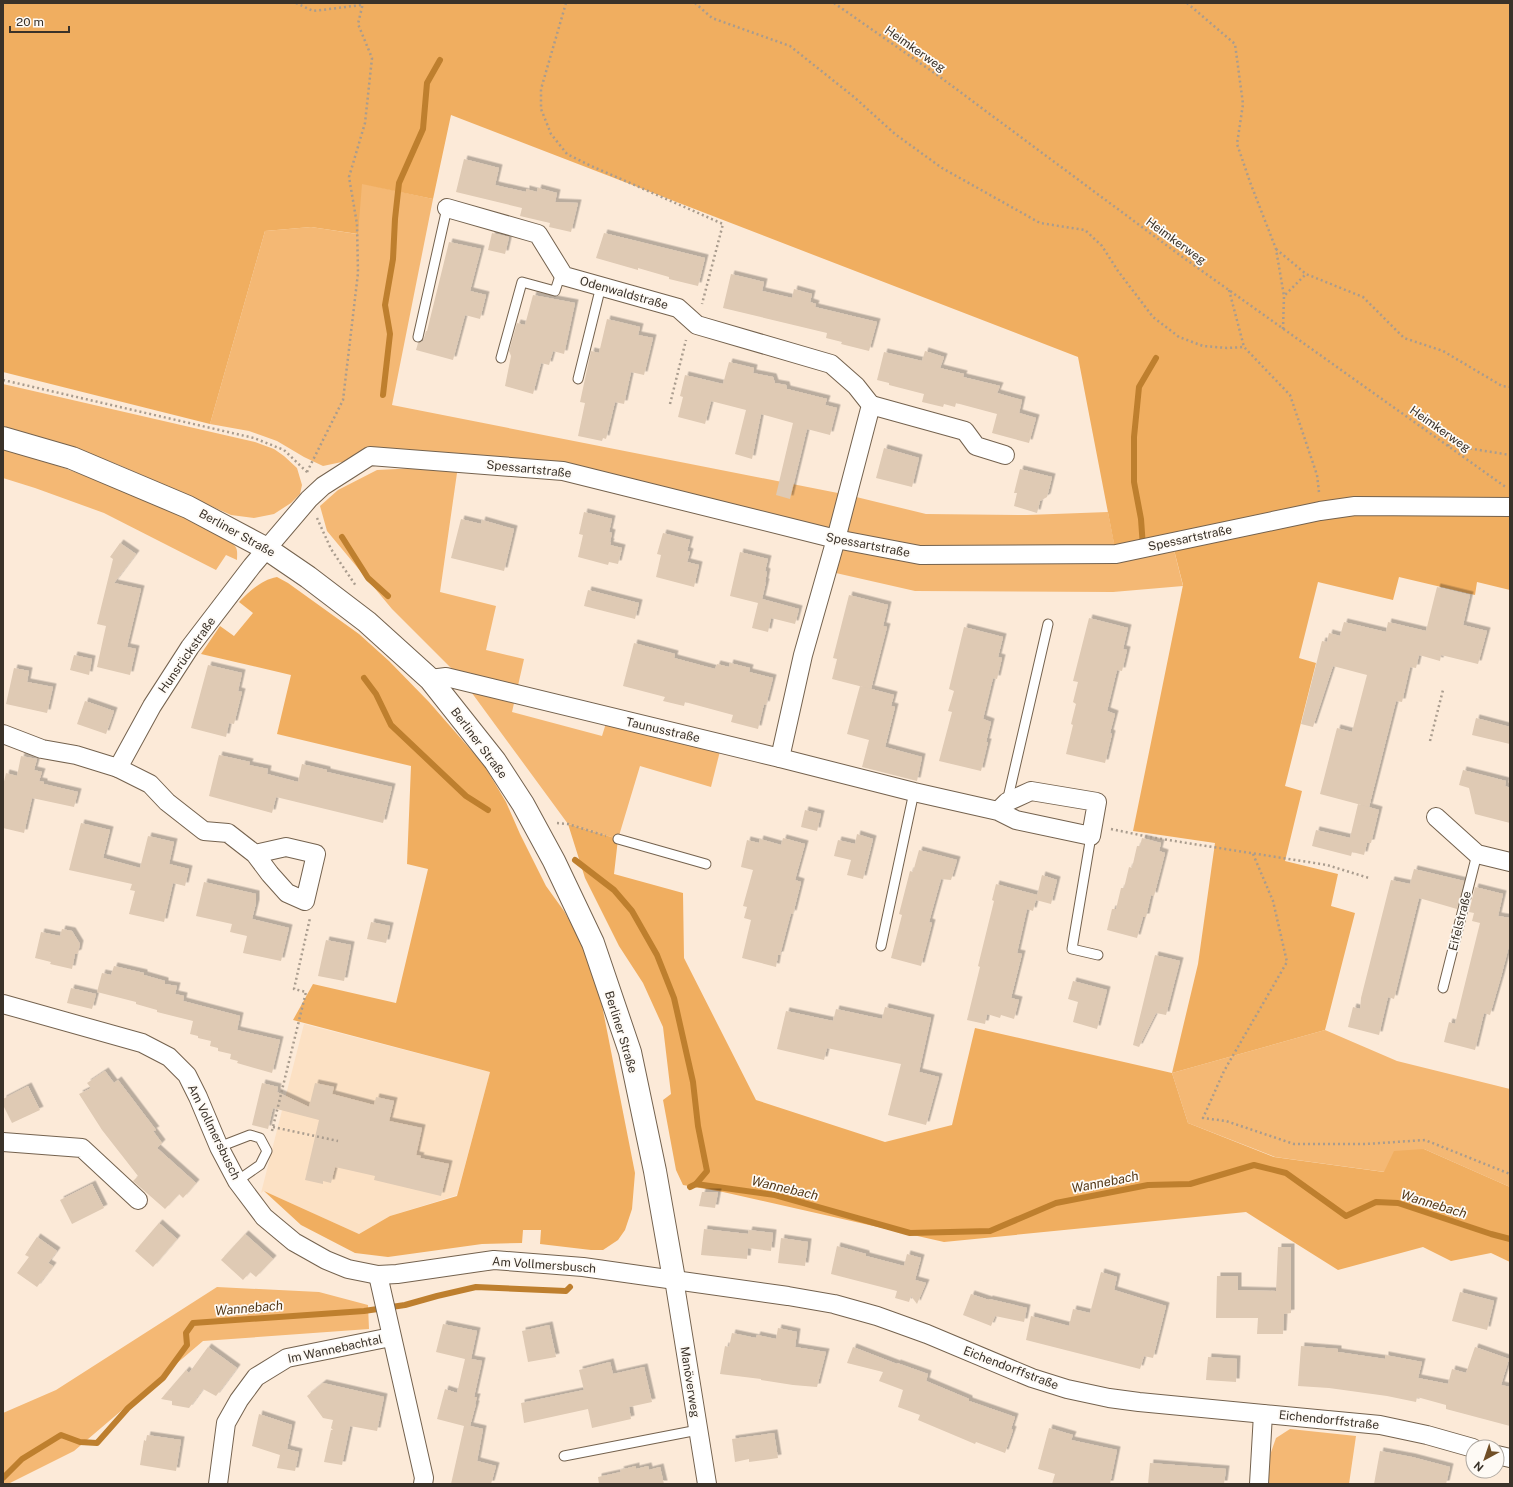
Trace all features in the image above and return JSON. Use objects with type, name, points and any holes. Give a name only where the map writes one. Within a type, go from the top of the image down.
[{"type":"street","name":"Odenwaldstraße","points":[[447,208],[538,234],[564,276],[678,308],[694,323],[831,364],[856,386],[871,405]]},
{"type":"street","points":[[780,758],[803,655],[836,539],[871,405],[965,431],[976,446],[1005,455]]},
{"type":"street","name":"Berliner Straße","points":[[3,438],[72,458],[188,506],[267,548],[367,622],[430,679],[495,761],[522,804],[564,880],[593,943],[630,1052],[655,1171],[674,1279]]},
{"type":"street","name":"Spessartstraße","points":[[267,548],[309,499],[323,486],[370,456],[563,471],[836,539],[920,555],[1116,554],[1320,511],[1355,506],[1510,507]]},
{"type":"street","name":"Hunsrückstraße","points":[[118,768],[152,706],[190,647],[267,548]]},
{"type":"street","name":"Taunusstraße","points":[[430,679],[446,677],[914,792],[1002,807],[1016,820],[1092,831]]},
{"type":"street","points":[[3,734],[42,749],[76,755],[118,768],[150,784],[167,802],[204,831],[228,833],[256,854],[270,874],[287,893],[305,901],[316,854],[286,848],[256,854]]},
{"type":"street","points":[[1002,807],[1032,791],[1098,802],[1092,831]]},
{"type":"street","points":[[1436,817],[1477,854],[1510,862]]},
{"type":"street","name":"Am Vollmersbusch","points":[[3,1004],[142,1043],[169,1057],[187,1075],[219,1147],[237,1182],[264,1217],[294,1242],[326,1260],[348,1269],[378,1275],[396,1274],[494,1260],[583,1267],[674,1279]]},
{"type":"street","points":[[3,1142],[82,1148],[138,1200]]},
{"type":"street","name":"Im Wannebachtal","points":[[378,1275],[389,1329],[424,1478],[423,1484]]},
{"type":"street","name":"Eichendorffstraße","points":[[674,1279],[834,1304],[877,1316],[927,1334],[1032,1378],[1067,1389],[1108,1398],[1380,1425],[1427,1435],[1465,1446]]},
{"type":"street","name":"Manöverweg","points":[[674,1279],[706,1484]]},
{"type":"street","name":"Im Wannebachtal","points":[[218,1484],[226,1422],[239,1400],[256,1377],[287,1358],[389,1329]]},
{"type":"street","points":[[1259,1484],[1263,1414]]},
{"type":"lane","points":[[418,336],[447,208]]},
{"type":"lane","points":[[501,358],[522,282],[555,291],[559,279],[564,276]]},
{"type":"lane","points":[[578,379],[602,286]]},
{"type":"lane","points":[[1002,807],[1048,624]]},
{"type":"lane","points":[[881,946],[914,792]]},
{"type":"lane","points":[[1092,831],[1072,949],[1098,955]]},
{"type":"lane","points":[[618,840],[706,864]]},
{"type":"lane","name":"Eifelstraße","points":[[1443,988],[1477,854]]},
{"type":"lane","points":[[219,1147],[250,1135],[260,1138],[267,1150],[260,1165],[237,1182]]},
{"type":"lane","points":[[564,1456],[698,1430]]},
{"type":"path","points":[[296,3],[313,11],[362,4],[358,24],[372,58],[365,123],[349,177],[357,224],[358,273],[343,400],[307,472]]},
{"type":"path","points":[[566,3],[541,89],[542,109],[551,134],[567,154],[723,224],[670,404]]},
{"type":"path","points":[[695,3],[712,18],[790,46],[854,97],[895,134],[942,168],[1040,223],[1085,230],[1102,246],[1118,272],[1153,317],[1179,337],[1203,346],[1227,348],[1244,347]]},
{"type":"path","name":"Heimkerweg","points":[[834,3],[940,77],[1283,329],[1510,490]]},
{"type":"path","points":[[1187,3],[1235,44],[1243,104],[1237,144],[1276,249],[1284,296],[1283,329]]},
{"type":"path","points":[[1276,249],[1306,274],[1362,297],[1404,338],[1443,351],[1502,386],[1510,387]]},
{"type":"path","points":[[1284,296],[1306,274]]},
{"type":"path","points":[[1229,290],[1244,347],[1290,395],[1317,475],[1320,511]]},
{"type":"path","points":[[3,380],[254,438],[284,450],[323,486]]},
{"type":"path","points":[[1448,446],[1452,438],[1467,448],[1510,455]]},
{"type":"path","points":[[1430,741],[1443,690]]},
{"type":"path","points":[[537,831],[555,822],[568,824],[618,840]]},
{"type":"path","points":[[1092,831],[1149,837],[1327,865],[1369,878]]},
{"type":"path","points":[[1253,854],[1273,901],[1286,962],[1224,1071],[1203,1118],[1226,1121],[1294,1144],[1366,1144],[1425,1140],[1510,1174]]},
{"type":"path","points":[[267,1150],[306,992],[294,989],[311,914],[305,901]]},
{"type":"path","points":[[273,1127],[338,1141]]},
{"type":"shaded area","points":[[3,3],[1510,3],[1510,590],[1477,582],[1475,595],[1399,577],[1393,600],[1318,582],[1299,658],[1316,663],[1285,786],[1302,791],[1285,861],[1338,874],[1331,906],[1355,913],[1325,1030],[1172,1073],[1198,964],[1215,843],[1133,831],[1183,585],[1172,542],[1116,554],[1078,357],[451,115],[433,199],[362,184],[358,234],[311,227],[265,231],[210,424],[3,372]]},
{"type":"shaded area","points":[[361,183],[433,199],[392,405],[848,495],[926,514],[1027,515],[1108,512],[1116,553],[1172,542],[1183,586],[1113,592],[915,591],[827,571],[836,540],[563,471],[370,456],[323,466],[277,441],[249,431],[210,424],[265,231],[311,227],[357,234]]},
{"type":"shaded area","points":[[3,384],[255,442],[274,449],[297,468],[302,485],[300,494],[291,503],[274,514],[254,518],[231,515],[119,465],[77,449],[3,426]]},
{"type":"shaded area","points":[[3,448],[96,480],[212,530],[225,537],[235,546],[237,551],[237,560],[226,555],[216,570],[104,513],[3,478]]},
{"type":"shaded area","points":[[458,466],[440,592],[496,606],[486,650],[524,659],[512,712],[602,736],[607,720],[721,747],[711,787],[640,766],[618,839],[568,824],[469,689],[465,678],[450,667],[392,609],[327,531],[320,506],[338,490],[377,470]]},
{"type":"shaded area","points":[[277,577],[288,583],[359,634],[389,661],[429,702],[484,765],[506,802],[546,886],[564,911],[586,950],[598,985],[635,1173],[632,1209],[625,1230],[618,1240],[603,1250],[540,1244],[541,1230],[523,1230],[522,1243],[482,1244],[388,1257],[355,1253],[301,1225],[264,1191],[359,1234],[390,1216],[457,1196],[490,1072],[293,1020],[313,984],[396,1003],[428,869],[407,864],[411,766],[277,734],[291,675],[201,654],[220,626],[234,636],[253,613],[239,602],[261,583]]},
{"type":"shaded area","points":[[568,824],[618,839],[614,874],[683,893],[684,958],[756,1100],[885,1142],[952,1125],[975,1028],[1172,1073],[1188,1123],[1274,1157],[1384,1172],[1394,1151],[1424,1149],[1510,1187],[1510,1262],[1491,1253],[1451,1261],[1423,1247],[1338,1270],[1246,1212],[944,1242],[723,1192],[683,1185],[676,1170],[663,1100],[671,1094],[663,1027],[643,983],[619,946],[585,878]]},
{"type":"shaded area","points":[[304,1024],[490,1072],[457,1195],[390,1216],[359,1234],[264,1191],[261,1193]]},
{"type":"shaded area","points":[[1325,1030],[1397,1061],[1510,1089],[1510,1187],[1424,1149],[1385,1172],[1275,1157],[1188,1123],[1172,1073]]},
{"type":"shaded area","points":[[217,1287],[319,1292],[368,1305],[369,1329],[203,1341],[74,1451],[8,1484],[3,1484],[3,1413],[56,1390]]},
{"type":"shaded area","points":[[1290,1429],[1356,1436],[1349,1484],[1268,1484],[1270,1455],[1276,1438]]},
{"type":"building","points":[[464,159],[499,168],[495,185],[526,192],[526,189],[537,192],[538,188],[557,193],[555,202],[578,203],[571,232],[549,227],[550,223],[520,216],[522,208],[456,192]]},
{"type":"building","points":[[492,233],[509,237],[505,254],[488,250]]},
{"type":"building","points":[[604,233],[705,258],[698,286],[669,279],[669,277],[638,268],[638,270],[596,258]]},
{"type":"building","points":[[449,242],[481,249],[470,291],[486,295],[480,319],[465,315],[453,360],[416,350],[418,343],[423,341],[427,331]]},
{"type":"building","points":[[731,274],[764,282],[762,291],[792,298],[794,289],[812,294],[810,302],[816,304],[815,307],[877,322],[869,351],[841,344],[842,342],[826,338],[827,333],[723,308]]},
{"type":"building","points":[[533,295],[575,303],[564,354],[553,351],[549,365],[541,363],[533,394],[505,386],[511,356],[509,351],[517,323],[525,325]]},
{"type":"building","points":[[607,319],[640,327],[638,335],[653,338],[644,375],[631,372],[624,404],[615,402],[606,439],[603,438],[602,441],[578,436],[585,403],[580,402],[591,351],[599,353]]},
{"type":"building","points":[[925,351],[944,357],[940,368],[964,374],[963,377],[1000,386],[997,393],[1022,400],[1019,413],[1036,418],[1029,443],[992,433],[997,414],[956,403],[955,407],[944,404],[943,407],[922,402],[924,394],[889,385],[889,383],[877,380],[884,352],[922,361]]},
{"type":"building","points":[[729,362],[754,368],[753,373],[773,377],[775,383],[786,385],[787,389],[827,399],[825,405],[837,408],[830,435],[807,429],[790,499],[776,495],[793,423],[761,414],[752,459],[735,454],[746,410],[711,401],[705,424],[678,417],[683,397],[680,396],[685,375],[723,384]]},
{"type":"building","points":[[884,448],[919,458],[912,487],[876,478]]},
{"type":"building","points":[[1020,469],[1052,477],[1047,497],[1040,501],[1037,513],[1014,506],[1017,493],[1014,493]]},
{"type":"building","points":[[584,512],[612,519],[609,532],[612,533],[610,545],[622,548],[618,564],[609,562],[608,565],[578,557],[583,535],[579,534]]},
{"type":"building","points":[[461,519],[481,524],[482,520],[514,529],[504,571],[451,558]]},
{"type":"building","points":[[663,533],[690,540],[687,551],[690,552],[687,562],[699,565],[694,587],[656,577],[661,555],[657,554]]},
{"type":"building","points":[[120,543],[136,554],[114,583],[141,589],[127,647],[136,649],[130,675],[97,667],[106,626],[97,624],[113,559],[110,557]]},
{"type":"building","points":[[740,552],[768,559],[765,571],[767,572],[766,582],[762,599],[799,609],[795,624],[771,618],[768,632],[752,628],[758,603],[730,596]]},
{"type":"building","points":[[1437,587],[1470,595],[1463,625],[1487,631],[1478,664],[1441,655],[1440,661],[1419,655],[1416,668],[1410,667],[1402,702],[1396,701],[1369,807],[1320,794],[1337,728],[1352,732],[1367,675],[1333,666],[1313,727],[1301,724],[1322,641],[1327,642],[1329,633],[1340,636],[1344,622],[1386,632],[1388,622],[1426,631]]},
{"type":"building","points":[[588,590],[639,603],[635,619],[584,606]]},
{"type":"building","points":[[849,595],[888,605],[883,626],[887,627],[871,689],[832,679],[837,659],[833,658]]},
{"type":"building","points":[[1089,618],[1128,628],[1123,649],[1127,650],[1122,671],[1117,670],[1107,711],[1115,714],[1105,763],[1066,754],[1076,704],[1073,702],[1078,682],[1073,681]]},
{"type":"building","points":[[964,627],[1003,637],[998,657],[1002,658],[997,679],[993,678],[983,719],[991,722],[981,771],[939,761],[952,712],[948,711],[954,691],[949,689]]},
{"type":"building","points":[[634,643],[675,654],[674,658],[715,669],[717,664],[729,667],[730,663],[750,668],[749,672],[773,678],[766,705],[764,704],[758,729],[731,722],[733,715],[685,702],[684,706],[663,701],[665,697],[623,686]]},
{"type":"building","points":[[74,655],[92,659],[89,675],[70,670]]},
{"type":"building","points":[[208,665],[242,673],[238,691],[242,692],[234,724],[229,723],[226,737],[191,728]]},
{"type":"building","points":[[14,668],[29,671],[27,682],[53,687],[47,713],[6,704]]},
{"type":"building","points":[[860,686],[894,695],[891,706],[895,707],[885,747],[922,757],[917,781],[862,767],[869,740],[847,734]]},
{"type":"building","points":[[85,701],[114,711],[106,734],[77,724]]},
{"type":"building","points":[[1476,718],[1510,727],[1510,744],[1472,735]]},
{"type":"building","points":[[219,755],[250,762],[249,765],[268,769],[267,774],[298,782],[302,764],[327,770],[327,772],[392,787],[383,823],[276,797],[272,813],[209,796]]},
{"type":"building","points":[[21,756],[37,759],[34,770],[42,772],[39,781],[44,782],[44,784],[78,792],[74,807],[32,798],[24,833],[3,828],[3,786],[6,773],[17,776]]},
{"type":"building","points":[[1463,770],[1506,781],[1505,786],[1510,788],[1510,823],[1475,814],[1469,788],[1459,785]]},
{"type":"building","points":[[1358,804],[1379,810],[1371,843],[1367,843],[1364,855],[1352,852],[1351,856],[1312,846],[1316,830],[1350,838]]},
{"type":"building","points":[[805,810],[821,814],[817,831],[801,827]]},
{"type":"building","points":[[81,823],[110,830],[103,858],[140,868],[148,836],[174,842],[169,864],[189,869],[185,886],[173,883],[164,922],[129,914],[135,891],[130,890],[132,884],[69,870]]},
{"type":"building","points":[[857,834],[873,839],[863,879],[847,875],[851,860],[834,856],[838,840],[855,844]]},
{"type":"building","points":[[783,838],[805,844],[795,880],[801,882],[793,914],[791,913],[780,955],[778,955],[776,967],[742,958],[751,920],[744,918],[747,907],[743,906],[753,870],[741,867],[747,840],[759,843],[760,839],[781,845]]},
{"type":"building","points":[[1142,838],[1161,843],[1159,851],[1165,853],[1154,896],[1151,895],[1146,917],[1143,917],[1137,938],[1107,930],[1112,909],[1116,909],[1121,888],[1124,888],[1129,867],[1132,868],[1137,846],[1140,846]]},
{"type":"building","points":[[919,850],[957,860],[951,880],[941,879],[929,922],[932,923],[921,966],[891,958],[902,915],[899,914],[910,871],[913,872]]},
{"type":"building","points":[[1414,869],[1464,881],[1457,909],[1419,898],[1394,999],[1388,997],[1379,1035],[1348,1027],[1353,1007],[1360,1009],[1361,998],[1391,880],[1410,884]]},
{"type":"building","points":[[1042,875],[1057,880],[1051,904],[1036,900]]},
{"type":"building","points":[[204,882],[256,894],[256,903],[252,919],[289,928],[281,961],[243,953],[247,936],[230,932],[232,924],[196,916]]},
{"type":"building","points":[[996,884],[1037,895],[1033,911],[1027,909],[1017,953],[1022,954],[1011,998],[1019,1000],[1014,1019],[1001,1015],[1000,1018],[987,1014],[985,1024],[967,1020],[980,967],[978,966],[994,901],[992,900]]},
{"type":"building","points":[[1475,887],[1503,894],[1498,916],[1510,918],[1510,942],[1490,1015],[1484,1013],[1475,1050],[1444,1042],[1449,1022],[1455,1024],[1480,923],[1472,921],[1474,913],[1469,912]]},
{"type":"building","points":[[371,922],[390,926],[386,943],[367,939]]},
{"type":"building","points":[[62,929],[72,931],[80,944],[78,953],[75,954],[72,969],[50,964],[51,962],[35,958],[41,932],[60,936]]},
{"type":"building","points":[[326,940],[351,945],[344,981],[318,976]]},
{"type":"building","points":[[1155,955],[1180,961],[1166,1015],[1156,1013],[1139,1047],[1133,1045]]},
{"type":"building","points":[[114,966],[144,973],[144,975],[165,981],[165,984],[177,986],[175,994],[184,996],[183,1001],[240,1016],[237,1030],[280,1040],[272,1073],[237,1063],[238,1061],[230,1059],[231,1054],[218,1051],[218,1048],[210,1046],[211,1041],[198,1038],[198,1036],[190,1034],[193,1021],[157,1012],[157,1010],[136,1004],[136,1002],[97,992],[102,973],[111,975]]},
{"type":"building","points":[[1073,981],[1107,990],[1097,1029],[1073,1022],[1078,1002],[1068,999]]},
{"type":"building","points":[[71,988],[96,994],[92,1009],[67,1003]]},
{"type":"building","points":[[885,1007],[931,1018],[919,1072],[939,1077],[926,1125],[888,1115],[901,1064],[827,1048],[824,1060],[777,1049],[786,1011],[833,1021],[836,1009],[882,1019]]},
{"type":"building","points":[[105,1071],[114,1083],[118,1080],[156,1130],[153,1131],[162,1143],[157,1148],[196,1183],[183,1198],[179,1194],[165,1209],[133,1181],[138,1176],[102,1130],[79,1094],[91,1088],[87,1083]]},
{"type":"building","points":[[262,1083],[278,1087],[277,1092],[309,1107],[315,1083],[334,1087],[332,1094],[374,1105],[376,1097],[394,1101],[389,1121],[422,1128],[416,1155],[421,1156],[420,1158],[449,1164],[441,1196],[374,1180],[375,1176],[335,1167],[331,1183],[323,1181],[323,1184],[305,1180],[319,1120],[273,1108],[268,1129],[252,1125]]},
{"type":"building","points":[[28,1086],[40,1110],[12,1123],[3,1105],[3,1099]]},
{"type":"building","points":[[92,1184],[104,1208],[72,1224],[60,1200]]},
{"type":"building","points":[[702,1192],[718,1192],[715,1208],[699,1206]]},
{"type":"building","points":[[159,1223],[177,1239],[153,1267],[135,1251]]},
{"type":"building","points":[[704,1229],[748,1234],[749,1230],[773,1233],[771,1251],[748,1248],[747,1259],[701,1255]]},
{"type":"building","points":[[245,1234],[273,1259],[256,1277],[250,1272],[243,1280],[221,1260]]},
{"type":"building","points":[[37,1237],[57,1251],[48,1263],[53,1266],[37,1287],[17,1273],[29,1257],[25,1255]]},
{"type":"building","points":[[781,1238],[808,1242],[805,1266],[778,1263]]},
{"type":"building","points":[[837,1246],[866,1254],[866,1256],[904,1266],[907,1254],[921,1258],[915,1280],[926,1283],[917,1304],[911,1296],[909,1302],[895,1298],[897,1291],[831,1274]]},
{"type":"building","points":[[1278,1247],[1291,1247],[1291,1313],[1284,1314],[1283,1334],[1257,1334],[1258,1318],[1216,1318],[1217,1276],[1238,1276],[1238,1290],[1276,1291]]},
{"type":"building","points":[[1101,1272],[1117,1277],[1114,1290],[1166,1306],[1153,1358],[1144,1356],[1140,1369],[1026,1340],[1031,1316],[1069,1326],[1073,1309],[1090,1313]]},
{"type":"building","points":[[1460,1292],[1494,1301],[1487,1330],[1452,1321]]},
{"type":"building","points":[[971,1294],[989,1300],[1027,1308],[1024,1322],[995,1316],[991,1326],[963,1315]]},
{"type":"building","points":[[443,1324],[477,1331],[471,1359],[482,1361],[474,1397],[477,1397],[476,1404],[470,1426],[483,1429],[477,1461],[496,1466],[491,1484],[451,1484],[464,1426],[437,1419],[445,1389],[457,1393],[465,1359],[436,1352]]},
{"type":"building","points":[[549,1325],[556,1357],[528,1362],[522,1331]]},
{"type":"building","points":[[778,1328],[797,1332],[795,1347],[826,1352],[817,1387],[793,1385],[720,1374],[725,1346],[729,1347],[732,1333],[756,1338],[757,1335],[776,1339]]},
{"type":"building","points":[[1301,1346],[1338,1349],[1338,1352],[1385,1359],[1385,1355],[1422,1362],[1418,1378],[1448,1384],[1452,1369],[1466,1373],[1475,1347],[1509,1359],[1501,1385],[1510,1387],[1510,1426],[1446,1409],[1446,1405],[1417,1397],[1416,1402],[1387,1396],[1329,1388],[1298,1386]]},
{"type":"building","points":[[208,1347],[237,1368],[216,1396],[203,1389],[189,1408],[172,1405],[172,1401],[161,1399],[186,1370],[189,1373]]},
{"type":"building","points":[[853,1347],[928,1374],[926,1381],[969,1399],[969,1401],[1015,1417],[1011,1429],[1013,1430],[1005,1453],[976,1442],[975,1444],[918,1420],[920,1415],[898,1407],[903,1390],[879,1381],[883,1372],[847,1363]]},
{"type":"building","points":[[1208,1357],[1237,1359],[1236,1382],[1206,1380]]},
{"type":"building","points":[[610,1362],[613,1374],[644,1367],[652,1402],[629,1407],[631,1419],[592,1428],[588,1409],[524,1423],[521,1403],[584,1390],[579,1370]]},
{"type":"building","points":[[323,1383],[384,1397],[377,1431],[350,1426],[342,1465],[324,1462],[331,1430],[333,1430],[331,1428],[333,1420],[323,1418],[307,1396]]},
{"type":"building","points":[[259,1414],[292,1425],[287,1449],[299,1452],[295,1471],[277,1468],[280,1455],[252,1446]]},
{"type":"building","points":[[1049,1428],[1073,1435],[1071,1440],[1117,1450],[1110,1484],[1052,1484],[1055,1474],[1038,1469]]},
{"type":"building","points":[[774,1433],[778,1458],[749,1462],[749,1459],[735,1462],[732,1439]]},
{"type":"building","points":[[147,1435],[181,1440],[176,1471],[140,1465],[144,1440],[146,1441]]},
{"type":"building","points":[[1380,1451],[1412,1457],[1450,1467],[1446,1484],[1374,1484]]},
{"type":"building","points":[[1150,1463],[1226,1469],[1224,1484],[1148,1484]]},
{"type":"building","points":[[636,1466],[636,1469],[648,1466],[649,1470],[660,1467],[664,1484],[599,1484],[598,1477],[621,1472],[620,1470]]},
{"type":"waterway","points":[[383,395],[390,334],[385,305],[393,259],[399,183],[423,129],[427,83],[440,60]]},
{"type":"waterway","points":[[1143,547],[1141,519],[1134,482],[1134,437],[1139,387],[1156,358]]},
{"type":"waterway","points":[[342,537],[368,578],[388,596]]},
{"type":"waterway","points":[[364,678],[376,694],[391,725],[466,796],[488,810]]},
{"type":"waterway","points":[[575,860],[614,890],[632,911],[657,955],[674,998],[693,1082],[698,1126],[707,1171],[696,1184]]},
{"type":"waterway","name":"Wannebach","points":[[690,1187],[696,1184],[775,1195],[910,1233],[990,1231],[1056,1203],[1148,1185],[1190,1184],[1254,1165],[1286,1173],[1346,1216],[1376,1202],[1398,1203],[1510,1239]]},
{"type":"waterway","name":"Wannebach","points":[[3,1478],[22,1459],[61,1435],[80,1442],[97,1443],[128,1408],[163,1378],[187,1345],[186,1333],[193,1323],[364,1311],[405,1305],[476,1287],[566,1291],[570,1287]]}]
